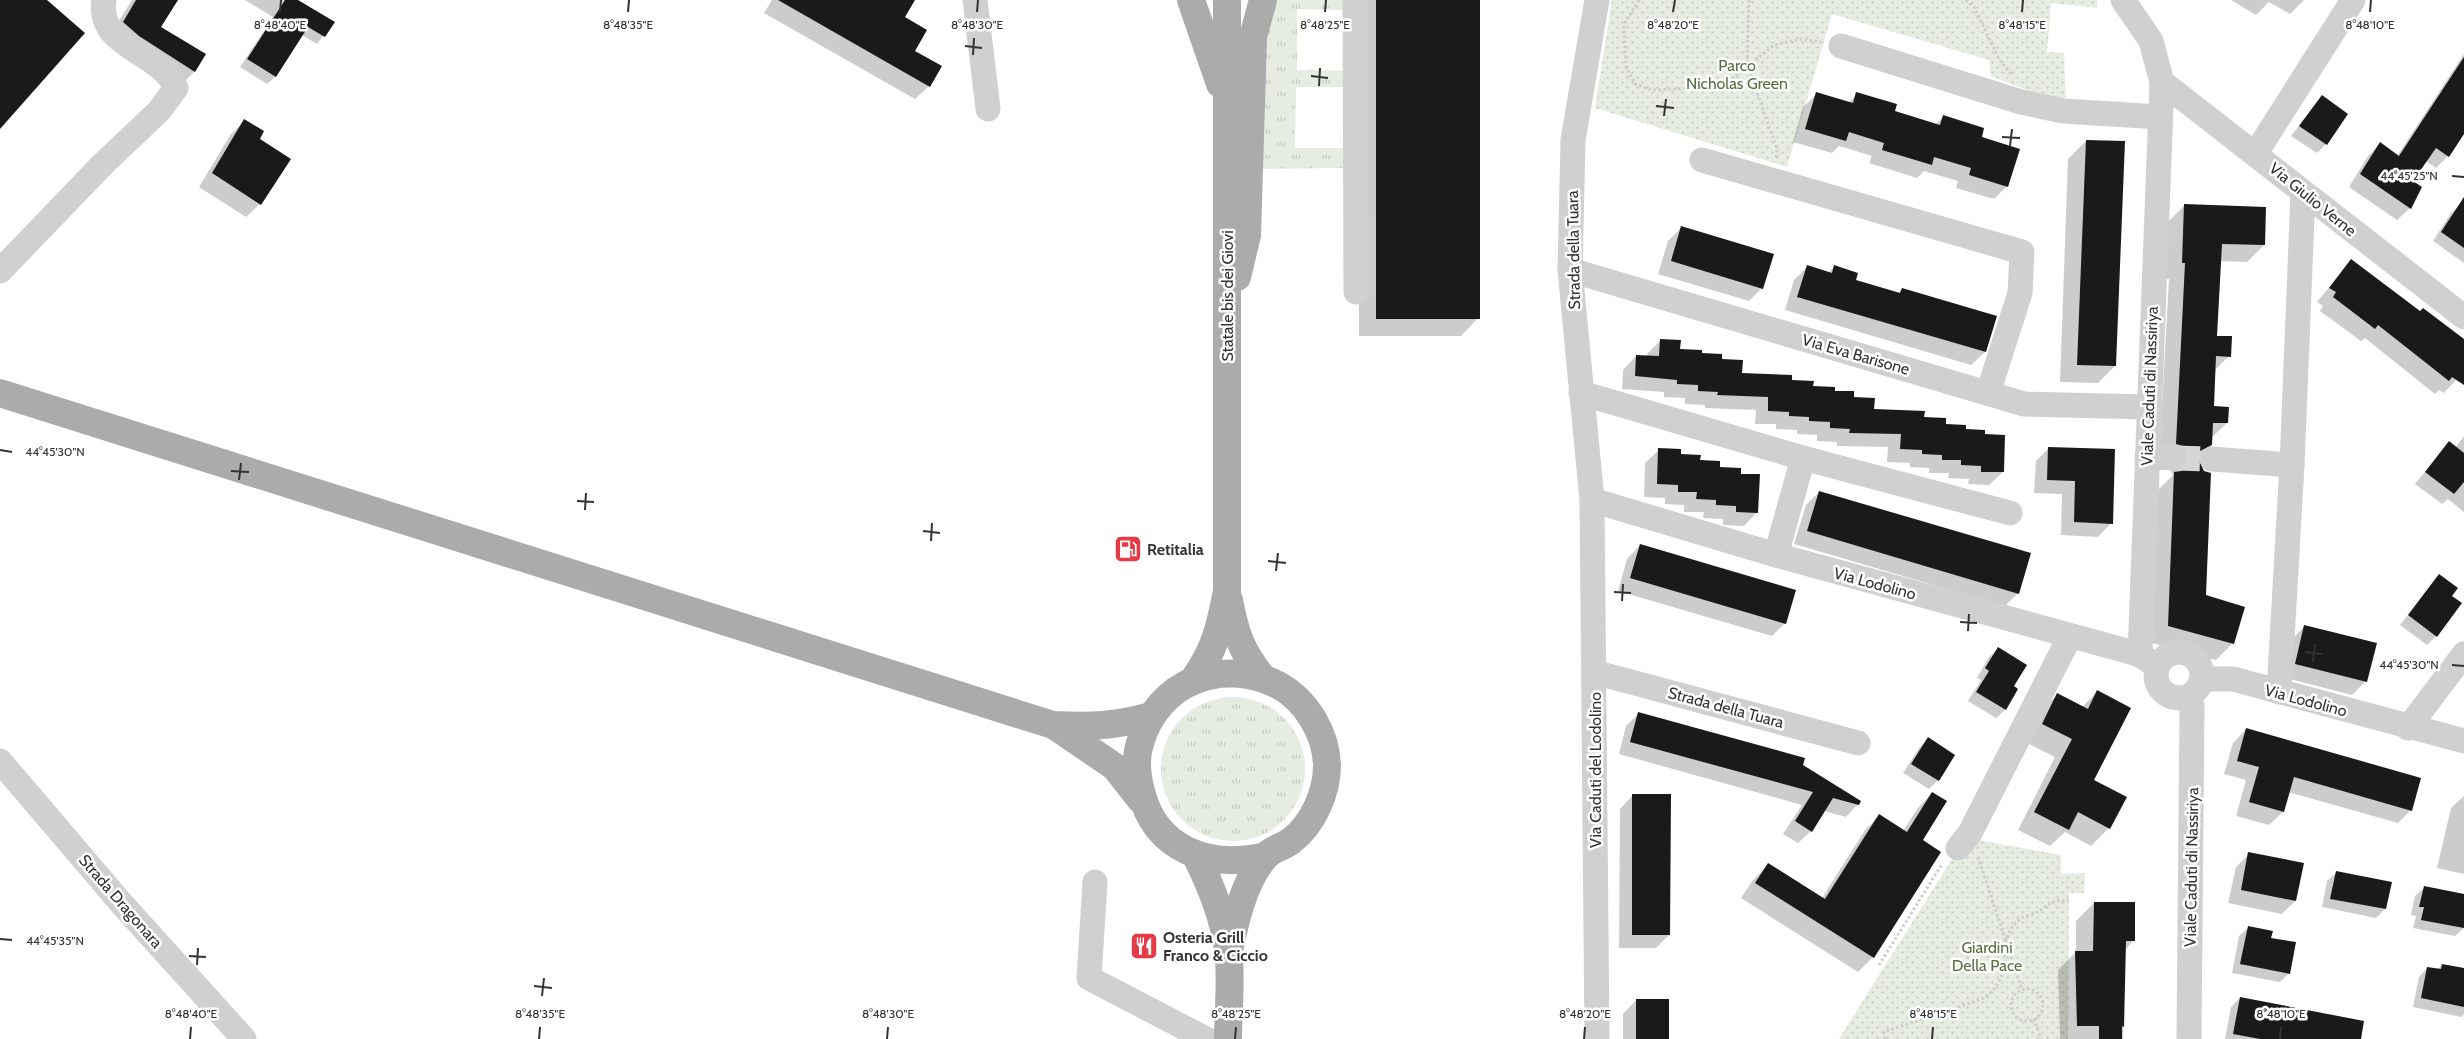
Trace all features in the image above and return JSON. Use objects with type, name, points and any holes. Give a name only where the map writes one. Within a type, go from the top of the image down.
[{"type":"main road","points":[[1191,0],[1227,104]]},
{"type":"main road","name":"Statale bis dei Giovi","points":[[1194,680],[1208,660],[1219,635],[1227,592],[1227,0]]},
{"type":"main road","points":[[1226,322],[1247,235],[1253,37],[1264,0]]},
{"type":"main road","points":[[0,393],[1053,725],[1086,727],[1119,725],[1151,716]]},
{"type":"main road","name":"Statale bis dei Giovi","points":[[1227,592],[1235,632],[1245,656],[1262,677]]},
{"type":"main road","name":"Statale bis dei Giovi","points":[[1239,672],[1262,677],[1288,690],[1308,710],[1322,736],[1327,765],[1323,794],[1310,820],[1291,841],[1266,856],[1242,861],[1218,861],[1195,854],[1174,842],[1156,825],[1144,804],[1137,774],[1139,744],[1151,716],[1170,694],[1194,680],[1216,673],[1239,672]]},
{"type":"main road","points":[[1053,725],[1115,766],[1144,804]]},
{"type":"main road","name":"Statale bis dei Giovi","points":[[1195,854],[1210,882],[1220,910],[1228,951],[1228,1039]]},
{"type":"main road","name":"Statale bis dei Giovi","points":[[1228,951],[1237,916],[1249,885],[1266,856]]},
{"type":"street","points":[[0,272],[102,164],[159,110],[176,88],[170,75],[109,31],[102,15],[104,0]]},
{"type":"street","points":[[975,0],[988,109]]},
{"type":"street","points":[[1355,0],[1356,292]]},
{"type":"street","name":"Strada della Tuara","points":[[1592,500],[1570,270],[1573,140],[1597,0]]},
{"type":"street","points":[[2123,0],[2151,41],[2162,82]]},
{"type":"street","points":[[2256,153],[2353,0]]},
{"type":"street","points":[[1841,46],[2021,102],[2063,111],[2160,117]]},
{"type":"street","name":"Viale Caduti di Nassiriya","points":[[2162,82],[2148,407],[2148,660],[2156,674],[2162,691],[2170,696],[2195,688]]},
{"type":"street","name":"Via Giulio Verne","points":[[2162,82],[2256,153],[2303,192],[2464,317]]},
{"type":"street","points":[[1702,160],[2022,252],[2020,293],[1988,393]]},
{"type":"street","points":[[2280,692],[2292,465],[2303,192]]},
{"type":"street","name":"Via Eva Barisone","points":[[1570,270],[2024,404],[2148,407]]},
{"type":"street","points":[[1581,393],[1803,458],[2010,512]]},
{"type":"street","points":[[2147,457],[2175,458]]},
{"type":"street","points":[[1776,555],[1803,458]]},
{"type":"street","points":[[2212,459],[2292,465]]},
{"type":"street","name":"Via Lodolino","points":[[1592,500],[1776,555],[2070,636],[2148,660]]},
{"type":"street","name":"Via Caduti del Lodolino","points":[[1592,500],[1597,1039]]},
{"type":"street","points":[[1964,841],[2070,636]]},
{"type":"street","name":"Viale Caduti di Nassiriya","points":[[2148,660],[2180,651],[2193,655],[2202,666],[2192,706],[2189,1039]]},
{"type":"street","points":[[2408,728],[2464,654]]},
{"type":"street","name":"Strada della Tuara","points":[[1594,672],[1858,743]]},
{"type":"street","name":"Via Lodolino","points":[[2195,688],[2233,679],[2408,728],[2464,741]]},
{"type":"street","name":"Strada Dragonara","points":[[0,761],[121,903],[244,1039]]},
{"type":"street","points":[[1095,882],[1088,978],[1206,1039]]},
{"type":"path","points":[[1639,0],[1624,24],[1626,67],[1635,84],[1651,90],[1730,80],[1747,64],[1774,45],[1801,39],[1841,46]]},
{"type":"path","points":[[1749,0],[1747,64],[1777,149],[1775,164]]},
{"type":"path","points":[[1966,0],[1974,7],[1999,59],[2013,76]]},
{"type":"path","points":[[1879,965],[1944,862],[1964,841],[2006,944],[2022,990]]},
{"type":"path","points":[[1885,1039],[1884,1032],[1982,999],[1994,991],[2001,979],[2006,944],[2011,929],[2020,918],[2035,914],[2055,900],[2069,901]]},
{"type":"path","points":[[2022,990],[2037,993],[2042,1002],[2041,1012],[2034,1019],[2024,1021],[2019,1019],[2012,1011],[2012,1000],[2022,990]]},
{"type":"path","points":[[2034,1019],[2041,1039]]},
{"type":"green space","points":[[1270,0],[1346,0],[1346,10],[1297,9],[1297,70],[1349,71],[1349,87],[1296,87],[1295,148],[1346,148],[1346,168],[1259,169],[1256,66]]},
{"type":"green space","name":"Parco Nicholas Green","points":[[1612,0],[2097,0],[2097,8],[2051,3],[2047,52],[2064,53],[2066,98],[2049,99],[1991,76],[1989,60],[1832,14],[1787,167],[1595,108]]},
{"type":"green space","points":[[1233,697],[1261,702],[1284,718],[1300,741],[1305,769],[1300,797],[1284,820],[1261,836],[1233,841],[1205,836],[1182,820],[1166,797],[1161,769],[1166,741],[1182,718],[1205,702]]},
{"type":"green space","name":"Giardini Della Pace","points":[[1972,839],[2061,855],[2061,874],[2085,873],[2084,893],[2069,893],[2068,1039],[1839,1039],[1952,859],[1959,861]]},
{"type":"building","points":[[0,0],[47,0],[85,33],[0,129]]},
{"type":"building","points":[[136,0],[178,0],[161,27],[206,54],[195,72],[139,36],[123,22]]},
{"type":"building","points":[[285,0],[298,0],[335,22],[325,37],[308,27],[276,77],[247,59]]},
{"type":"building","points":[[778,0],[915,0],[905,17],[927,30],[915,51],[942,66],[930,87]]},
{"type":"building","points":[[1376,0],[1480,0],[1480,319],[1376,319]]},
{"type":"building","points":[[2464,57],[2464,134],[2449,157],[2436,148],[2413,181],[2422,187],[2411,209],[2360,174],[2380,142],[2399,156]]},
{"type":"building","points":[[1816,92],[1853,103],[1856,92],[1897,104],[1895,111],[1940,125],[1943,115],[1984,128],[1982,137],[2020,149],[2008,187],[1969,175],[1971,168],[1934,157],[1932,165],[1882,150],[1884,143],[1849,132],[1846,141],[1805,129]]},
{"type":"building","points":[[2322,95],[2348,114],[2327,145],[2299,126]]},
{"type":"building","points":[[244,119],[264,131],[260,139],[291,159],[261,205],[212,173]]},
{"type":"building","points":[[2086,140],[2125,141],[2116,366],[2077,365]]},
{"type":"building","points":[[2464,197],[2464,248],[2441,232]]},
{"type":"building","points":[[2184,204],[2266,207],[2265,245],[2222,244],[2217,336],[2232,336],[2231,357],[2216,356],[2214,406],[2229,407],[2228,423],[2213,423],[2212,445],[2200,451],[2198,458],[2204,471],[2211,473],[2206,595],[2245,607],[2234,644],[2168,626],[2174,472],[2181,471],[2187,466],[2189,458],[2183,446],[2176,444],[2185,263],[2182,263]]},
{"type":"building","points":[[1681,226],[1774,254],[1763,289],[1671,261]]},
{"type":"building","points":[[2351,259],[2420,311],[2423,308],[2464,339],[2464,385],[2452,377],[2449,381],[2378,325],[2375,329],[2333,297],[2336,292],[2329,288]]},
{"type":"building","points":[[1807,265],[1832,273],[1834,265],[1858,273],[1856,280],[1900,293],[1902,288],[1997,316],[1986,352],[1797,297]]},
{"type":"building","points":[[1660,339],[1681,340],[1680,349],[1702,350],[1702,353],[1722,354],[1722,359],[1743,360],[1742,373],[1792,375],[1792,380],[1814,381],[1813,386],[1835,387],[1835,391],[1854,391],[1854,397],[1875,398],[1874,409],[1925,411],[1924,417],[1946,418],[1946,424],[1966,425],[1966,429],[1985,430],[1985,434],[2005,435],[2004,472],[1981,472],[1981,466],[1961,465],[1961,460],[1942,460],[1942,455],[1922,454],[1922,450],[1900,449],[1901,434],[1849,433],[1850,429],[1830,428],[1830,422],[1809,421],[1809,417],[1789,416],[1789,412],[1768,411],[1768,397],[1717,395],[1718,392],[1698,391],[1698,385],[1677,384],[1677,380],[1635,376],[1636,355],[1659,356]]},
{"type":"building","points":[[2449,441],[2464,453],[2464,482],[2454,494],[2425,472]]},
{"type":"building","points":[[2048,447],[2115,449],[2113,524],[2074,522],[2075,481],[2047,480]]},
{"type":"building","points":[[1658,448],[1681,449],[1681,454],[1701,455],[1700,460],[1720,461],[1720,467],[1741,468],[1741,474],[1760,474],[1758,513],[1736,512],[1736,506],[1716,505],[1716,500],[1696,499],[1697,492],[1678,492],[1678,485],[1657,484]]},
{"type":"building","points":[[1819,491],[2031,553],[2019,594],[1807,531]]},
{"type":"building","points":[[1640,544],[1796,590],[1786,624],[1630,578]]},
{"type":"building","points":[[2439,574],[2458,588],[2452,596],[2462,603],[2437,637],[2408,615]]},
{"type":"building","points":[[2304,625],[2377,643],[2367,682],[2295,664]]},
{"type":"building","points":[[1998,647],[2027,665],[2014,686],[2018,689],[2006,710],[1976,692],[1989,671],[1985,668]]},
{"type":"building","points":[[2097,690],[2131,708],[2094,780],[2127,797],[2110,829],[2078,812],[2069,830],[2034,812],[2072,739],[2042,724],[2057,693],[2088,709]]},
{"type":"building","points":[[1638,712],[1805,758],[1803,765],[1861,801],[1859,805],[1833,798],[1812,832],[1795,821],[1813,792],[1630,742]]},
{"type":"building","points":[[2246,728],[2421,778],[2412,811],[2294,777],[2284,812],[2249,802],[2259,767],[2237,761]]},
{"type":"building","points":[[1928,737],[1955,755],[1939,781],[1911,764]]},
{"type":"building","points":[[1932,792],[1947,801],[1923,840],[1941,852],[1874,958],[1755,883],[1768,863],[1825,899],[1879,814],[1907,832]]},
{"type":"building","points":[[1632,794],[1671,794],[1670,935],[1632,935]]},
{"type":"building","points":[[2248,852],[2304,863],[2296,901],[2241,890]]},
{"type":"building","points":[[2336,871],[2392,882],[2386,909],[2330,899]]},
{"type":"building","points":[[2424,886],[2464,894],[2464,928],[2421,920],[2424,907],[2419,907]]},
{"type":"building","points":[[2094,902],[2135,902],[2135,941],[2126,941],[2124,1027],[2122,1026],[2122,1039],[2099,1039],[2099,1026],[2077,1026],[2075,951],[2093,951]]},
{"type":"building","points":[[2248,926],[2273,931],[2271,938],[2296,942],[2290,974],[2240,964]]},
{"type":"building","points":[[2442,964],[2464,968],[2464,1007],[2421,998],[2427,967],[2441,969]]},
{"type":"building","points":[[2240,997],[2364,1021],[2361,1039],[2260,1039],[2233,1034]]},
{"type":"building","points":[[1636,999],[1669,999],[1669,1039],[1636,1039]]},
{"type":"tunnel","points":[[2175,458],[2212,459]]},
{"type":"place","name":"Retitalia","points":[[1128,549]]},
{"type":"place","name":"Osteria Grill Franco & Ciccio","points":[[1144,946]]}]
